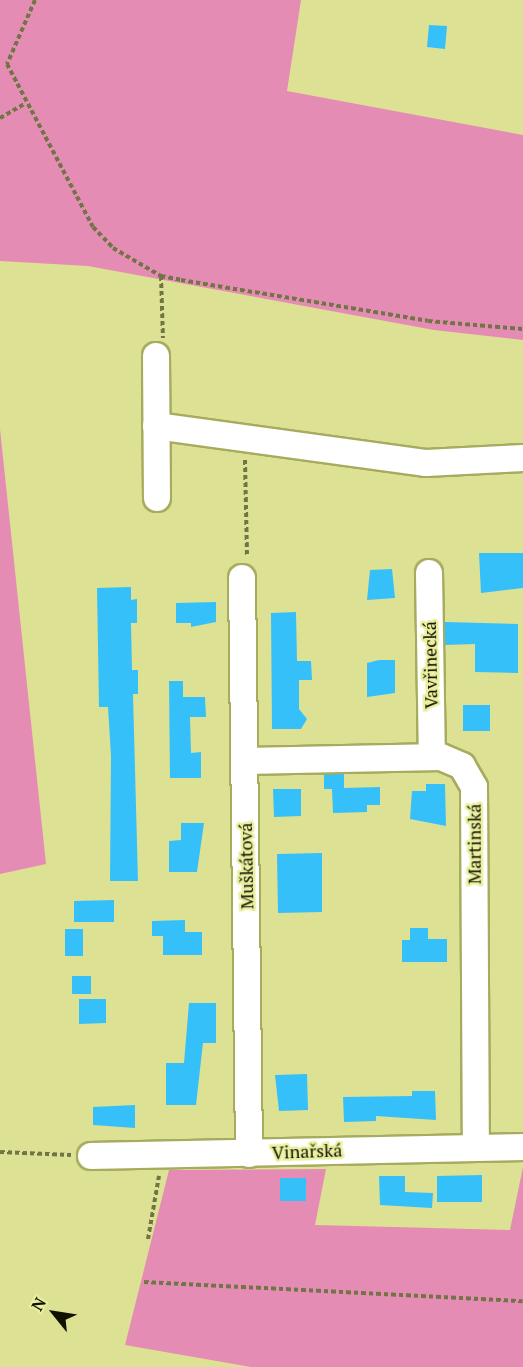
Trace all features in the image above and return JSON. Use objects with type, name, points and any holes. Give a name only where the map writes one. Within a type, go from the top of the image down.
[{"type":"street","points":[[156,356],[157,498]]},
{"type":"street","points":[[156,426],[426,463],[523,458]]},
{"type":"street","name":"Muškátová","points":[[244,572],[249,1154]]},
{"type":"street","name":"Vavřinecká","points":[[429,573],[432,757]]},
{"type":"street","name":"Martinská","points":[[245,761],[432,757],[462,766],[474,787],[476,1145]]},
{"type":"street","name":"Vinařská","points":[[92,1156],[249,1154],[476,1145],[523,1147]]},
{"type":"path","points":[[7,64],[35,0]]},
{"type":"path","points":[[0,59],[7,64],[24,105],[93,226],[113,248],[161,276],[428,321],[523,329]]},
{"type":"path","points":[[0,118],[24,105]]},
{"type":"path","points":[[156,356],[164,355],[161,276]]},
{"type":"path","points":[[244,438],[244,572]]},
{"type":"path","points":[[0,1152],[92,1156]]},
{"type":"path","points":[[148,1239],[163,1155]]},
{"type":"path","points":[[144,1282],[523,1301]]},
{"type":"shaded area","points":[[0,0],[301,0],[287,91],[523,135],[523,340],[434,330],[88,266],[0,261]]},
{"type":"shaded area","points":[[0,429],[46,864],[0,874]]},
{"type":"shaded area","points":[[523,1167],[523,1367],[251,1367],[125,1345],[169,1170],[326,1169],[315,1225],[510,1230]]},
{"type":"building","points":[[429,25],[447,26],[445,49],[427,47]]},
{"type":"building","points":[[479,553],[523,553],[523,588],[481,593]]},
{"type":"building","points":[[392,569],[395,598],[367,600],[370,570]]},
{"type":"building","points":[[131,587],[131,600],[137,599],[137,623],[131,623],[132,670],[138,670],[138,694],[133,694],[138,881],[110,881],[111,756],[108,707],[99,707],[97,588]]},
{"type":"building","points":[[216,602],[216,622],[191,627],[191,623],[176,623],[176,603]]},
{"type":"building","points":[[296,612],[297,661],[311,661],[312,680],[299,680],[299,709],[307,719],[301,729],[272,729],[271,613]]},
{"type":"building","points":[[445,622],[518,624],[518,673],[475,672],[475,644],[445,645]]},
{"type":"building","points":[[395,660],[395,693],[367,697],[367,663]]},
{"type":"building","points":[[169,681],[183,681],[183,697],[205,697],[206,717],[190,717],[191,753],[201,752],[201,778],[170,778]]},
{"type":"building","points":[[463,705],[490,705],[490,731],[463,731]]},
{"type":"building","points":[[324,774],[344,774],[344,788],[380,787],[380,805],[367,805],[367,812],[333,813],[332,789],[324,789]]},
{"type":"building","points":[[426,784],[445,784],[446,826],[410,819],[412,791],[426,791]]},
{"type":"building","points":[[273,789],[301,789],[301,816],[274,817]]},
{"type":"building","points":[[181,823],[204,823],[197,872],[169,872],[169,841],[181,840]]},
{"type":"building","points":[[322,853],[322,912],[278,913],[277,854]]},
{"type":"building","points":[[114,900],[114,922],[74,922],[74,901]]},
{"type":"building","points":[[185,920],[185,932],[202,932],[202,955],[163,955],[163,936],[152,936],[152,921]]},
{"type":"building","points":[[410,928],[428,928],[428,939],[447,939],[447,962],[402,962],[402,940],[410,940]]},
{"type":"building","points":[[65,929],[83,929],[83,956],[65,956]]},
{"type":"building","points":[[72,976],[91,976],[91,994],[72,994]]},
{"type":"building","points":[[79,999],[106,999],[106,1023],[79,1024]]},
{"type":"building","points":[[189,1003],[216,1003],[216,1043],[203,1043],[196,1105],[166,1105],[166,1063],[184,1063]]},
{"type":"building","points":[[307,1074],[308,1110],[279,1111],[275,1075]]},
{"type":"building","points":[[412,1091],[435,1091],[436,1120],[376,1116],[376,1121],[344,1122],[343,1097],[412,1096]]},
{"type":"building","points":[[135,1105],[135,1128],[93,1125],[93,1107]]},
{"type":"building","points":[[482,1175],[482,1202],[437,1202],[437,1176]]},
{"type":"building","points":[[379,1176],[405,1176],[405,1192],[433,1193],[432,1208],[380,1205]]},
{"type":"building","points":[[280,1178],[306,1178],[306,1201],[280,1201]]}]
